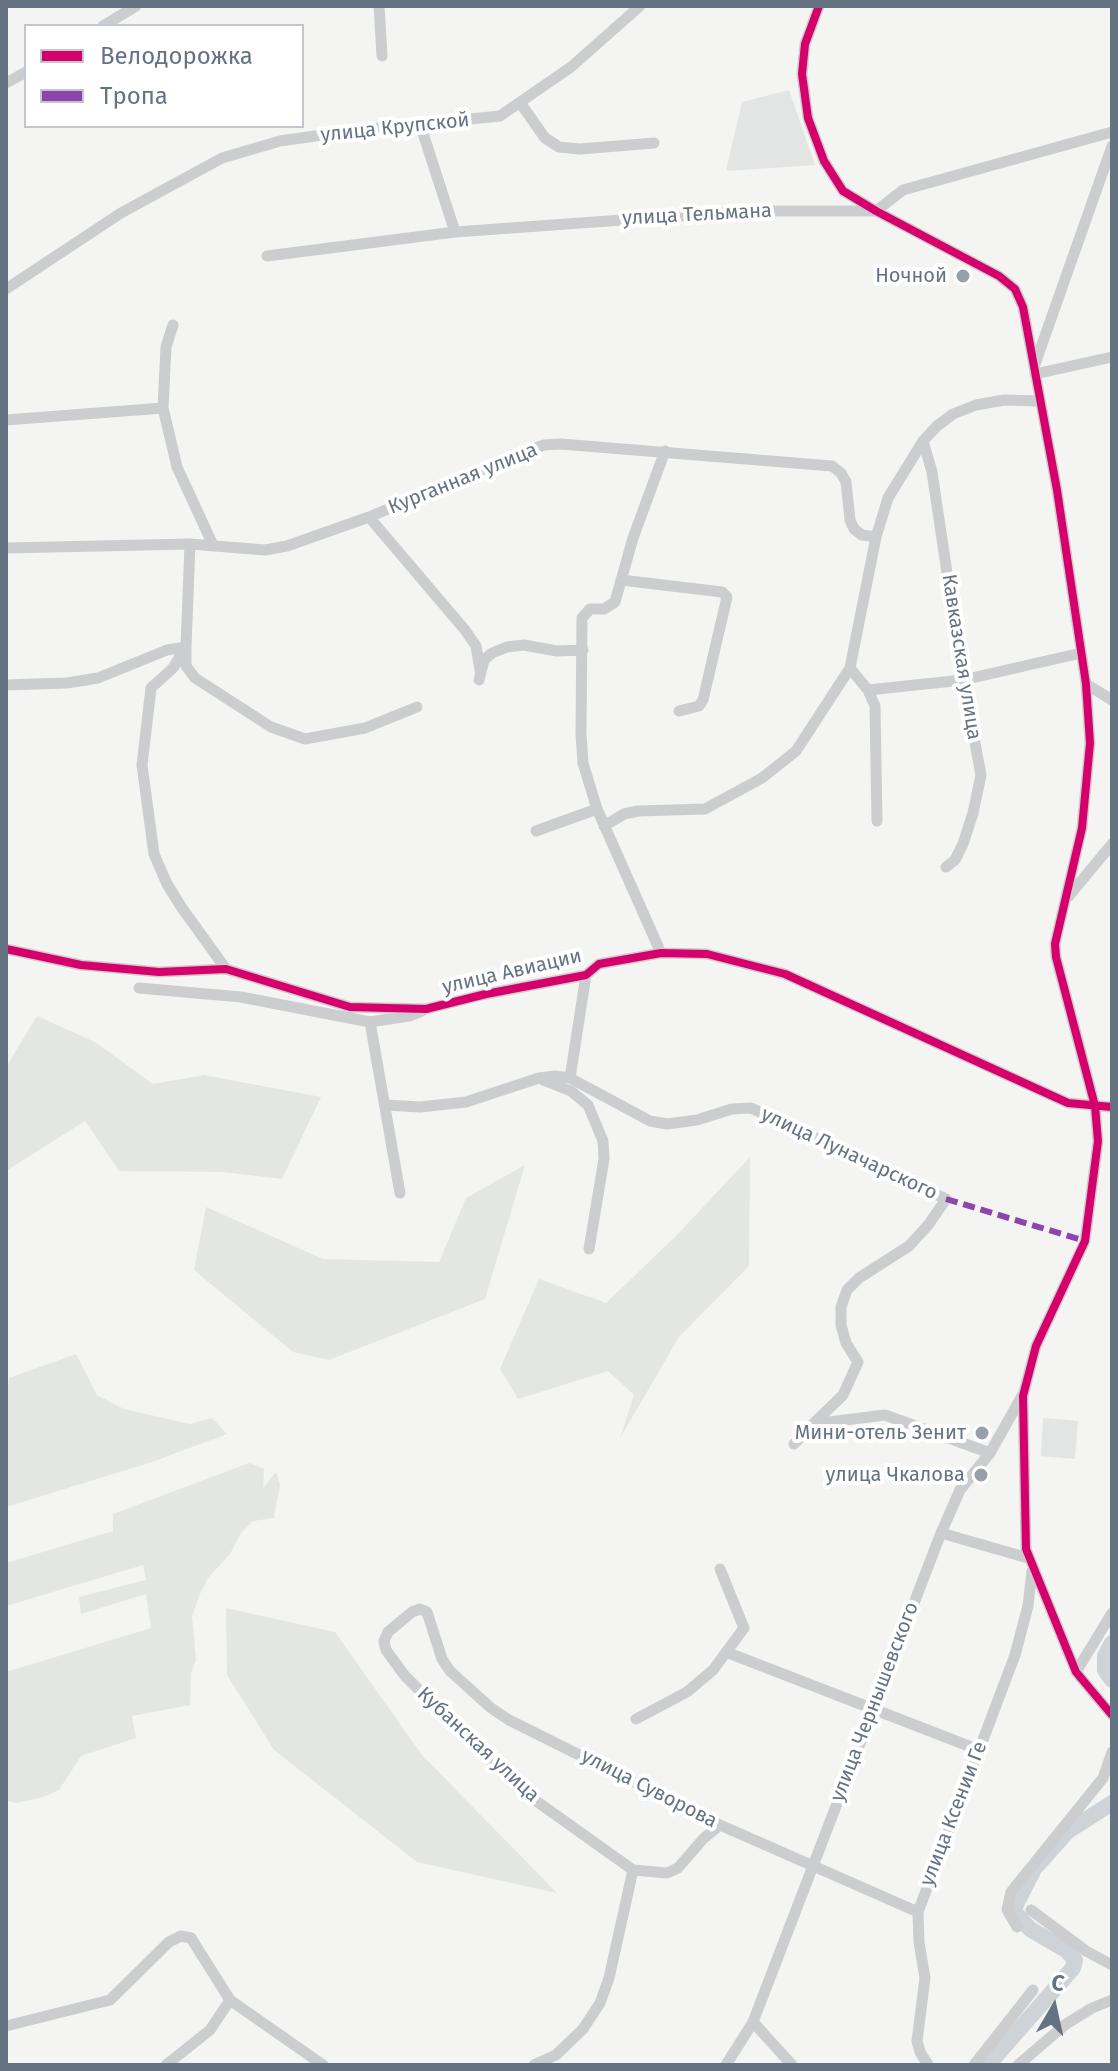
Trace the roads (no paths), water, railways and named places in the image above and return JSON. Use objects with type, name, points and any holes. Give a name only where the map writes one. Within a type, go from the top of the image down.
[{"type":"street","points":[[106,24],[136,6]]},
{"type":"street","points":[[379,6],[382,56]]},
{"type":"street","name":"улица Крупской","points":[[6,289],[121,213],[222,158],[280,141],[500,116],[571,67],[640,6]]},
{"type":"street","points":[[819,6],[805,44],[802,74],[808,118],[824,161],[843,191],[999,276],[1015,289],[1023,307],[1057,490],[1086,684],[1090,743],[1082,828],[1057,928],[1056,957],[1095,1106],[1097,1153],[1085,1241],[1036,1346],[1023,1396],[1030,1562],[1076,1672],[1112,1715]]},
{"type":"street","points":[[6,83],[24,73]]},
{"type":"street","points":[[521,104],[545,138],[559,147],[580,149],[654,143]]},
{"type":"street","points":[[420,124],[455,232]]},
{"type":"street","points":[[876,211],[903,190],[1112,132]]},
{"type":"street","points":[[1034,371],[1112,146]]},
{"type":"street","name":"улица Тельмана","points":[[267,256],[455,232],[748,211],[876,211]]},
{"type":"street","points":[[173,325],[166,347],[163,408],[177,467],[213,545]]},
{"type":"street","points":[[1034,371],[1112,357]]},
{"type":"street","points":[[604,826],[624,814],[638,811],[705,809],[762,778],[796,751],[850,668],[876,537],[888,498],[923,441],[953,414],[976,405],[1004,400],[1040,401]]},
{"type":"street","points":[[6,420],[163,408]]},
{"type":"street","name":"Кавказская улица","points":[[923,441],[934,486],[963,680],[981,775],[963,844],[955,860],[946,867]]},
{"type":"street","name":"Курганная улица","points":[[6,548],[190,544],[265,550],[276,548],[369,517],[544,445],[665,451],[832,466],[846,482],[850,520],[854,529],[862,535],[876,537]]},
{"type":"street","points":[[661,953],[597,809],[583,763],[581,734],[582,618],[590,609],[604,609],[615,602],[633,538],[665,451]]},
{"type":"street","points":[[369,517],[465,630],[476,646],[479,675],[484,660],[507,647],[524,645],[557,651],[583,650]]},
{"type":"street","points":[[190,544],[186,666],[195,678],[271,727],[305,739],[365,728],[417,707]]},
{"type":"street","points":[[621,580],[722,592],[727,597],[703,700],[699,706],[679,711]]},
{"type":"street","points":[[6,685],[67,683],[98,678],[167,650],[186,647]]},
{"type":"street","points":[[186,647],[173,668],[151,688],[142,765],[154,854],[174,896],[226,969]]},
{"type":"street","points":[[868,690],[963,680],[1081,653]]},
{"type":"street","points":[[850,668],[868,690],[875,706],[877,821]]},
{"type":"street","points":[[1086,684],[1112,700]]},
{"type":"street","points":[[536,831],[597,809]]},
{"type":"street","points":[[1065,901],[1112,844]]},
{"type":"street","name":"улица Авиации","points":[[6,949],[81,965],[159,972],[226,969],[350,1007],[426,1009]]},
{"type":"street","name":"улица Авиации","points":[[139,988],[241,997],[370,1022],[409,1016],[486,994],[586,975],[599,964],[661,953],[707,954],[785,974],[1068,1103],[1112,1107]]},
{"type":"street","points":[[570,1078],[586,975]]},
{"type":"street","points":[[370,1022],[400,1193]]},
{"type":"street","name":"улица Луначарского","points":[[385,1105],[420,1107],[466,1102],[539,1078],[555,1076],[570,1078],[650,1121],[667,1124],[697,1120],[732,1109],[751,1108],[946,1199],[909,1246],[859,1278],[847,1290],[841,1307],[841,1325],[846,1343],[858,1362],[843,1395],[813,1424]]},
{"type":"street","points":[[539,1078],[571,1091],[588,1105],[603,1141],[604,1159],[589,1249]]},
{"type":"street","name":"улица Чернышевского","points":[[726,2065],[753,2022],[872,1709],[960,1490],[990,1453],[1023,1396]]},
{"type":"street","points":[[794,1444],[813,1424],[885,1415],[990,1453]]},
{"type":"street","points":[[941,1533],[1030,1562]]},
{"type":"street","name":"улица Ксении Ге","points":[[926,2064],[917,2041],[925,1978],[918,1912],[1024,1625],[1031,1589],[1030,1562]]},
{"type":"street","points":[[636,1719],[687,1692],[713,1670],[744,1628],[720,1569]]},
{"type":"street","name":"Кубанская улица","points":[[427,1612],[420,1609],[412,1612],[388,1632],[384,1641],[386,1650],[405,1676],[518,1788],[633,1870]]},
{"type":"street","name":"улица Суворова","points":[[427,1612],[442,1659],[450,1671],[509,1720],[720,1825],[918,1912]]},
{"type":"street","points":[[1076,1672],[1112,1613]]},
{"type":"street","points":[[726,1652],[979,1750]]},
{"type":"street","points":[[1017,1927],[1007,1910],[1011,1892],[1103,1778],[1112,1752]]},
{"type":"street","points":[[534,2065],[556,2055],[583,2029],[600,2003],[609,1978],[633,1870],[667,1873],[678,1868],[720,1825]]},
{"type":"street","points":[[1031,1910],[1086,1951],[1112,1965]]},
{"type":"street","points":[[6,2026],[110,2000],[169,1942],[181,1936],[191,1938],[230,2000],[323,2065]]},
{"type":"street","points":[[974,2065],[1033,1990]]},
{"type":"street","points":[[166,2065],[210,2030],[230,2000]]},
{"type":"street","points":[[1018,2065],[1066,2024],[1112,2000]]},
{"type":"street","points":[[753,2022],[792,2065]]},
{"type":"waterway","points":[[1112,1643],[1105,1656],[1105,1670],[1112,1680]]},
{"type":"waterway","points":[[988,2065],[1073,1968],[1075,1960],[1066,1950],[1030,1929],[1013,1910],[1034,1869],[1068,1831],[1112,1803]]},
{"type":"place","name":"Ночной","points":[[963,276]]},
{"type":"place","name":"Мини-отель Зенит","points":[[982,1433]]},
{"type":"place","name":"улица Чкалова","points":[[981,1475]]}]
